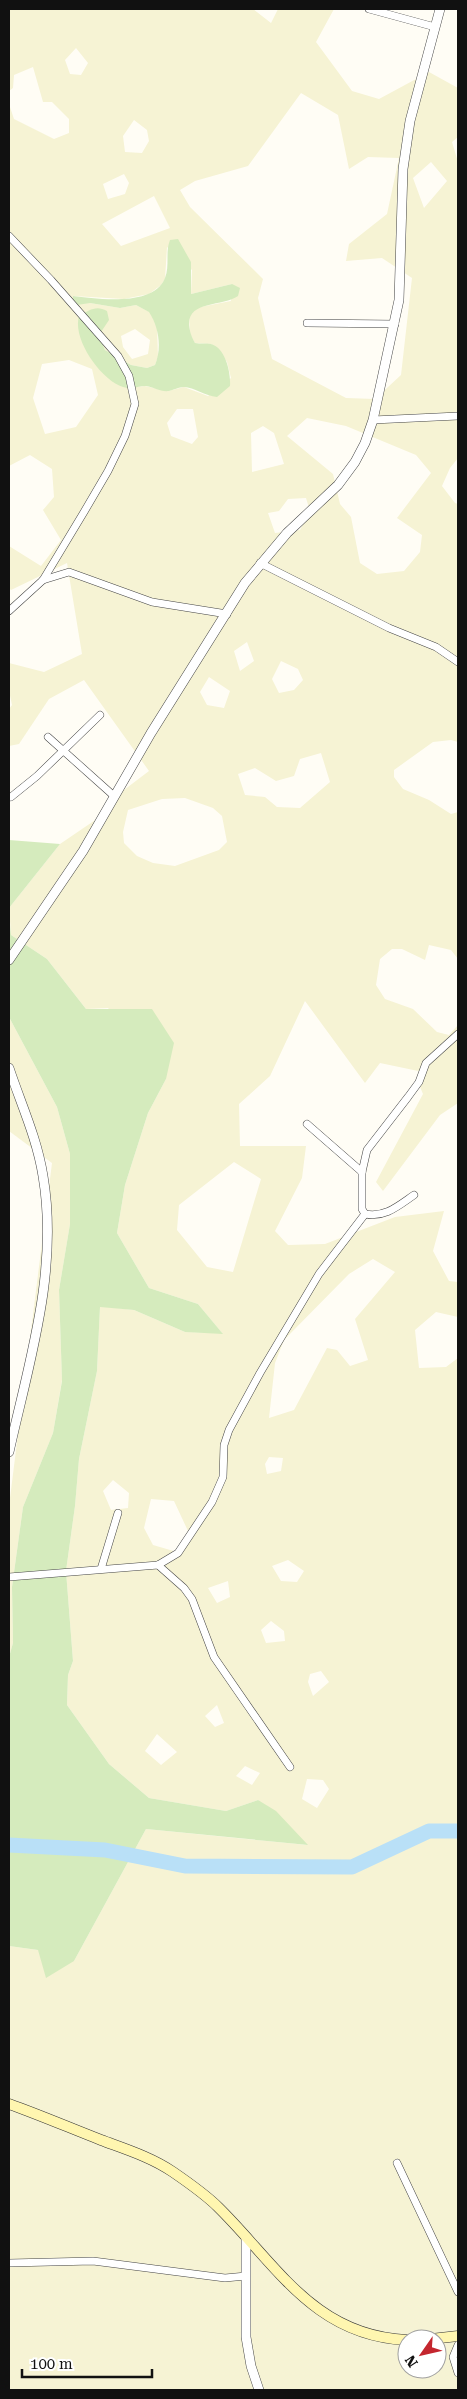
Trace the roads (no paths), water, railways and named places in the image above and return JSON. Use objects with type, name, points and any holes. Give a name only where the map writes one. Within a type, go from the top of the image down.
[{"type":"main road","points":[[9,2104],[146,2157],[171,2171],[218,2207],[288,2284],[323,2314],[362,2332],[383,2338],[397,2339]]},
{"type":"street","points":[[370,9],[435,26]]},
{"type":"street","points":[[9,960],[73,868],[114,796],[260,563],[287,533],[326,497],[346,474],[365,443],[374,420],[395,324],[400,277],[405,160],[410,121],[440,9]]},
{"type":"street","points":[[9,236],[118,356],[134,392],[135,404],[132,418],[108,471],[43,580],[9,611]]},
{"type":"street","points":[[307,323],[395,324]]},
{"type":"street","points":[[374,420],[458,416]]},
{"type":"street","points":[[260,563],[389,628],[436,647],[458,662]]},
{"type":"street","points":[[43,580],[69,572],[152,602],[227,614]]},
{"type":"street","points":[[11,797],[100,715]]},
{"type":"street","points":[[48,737],[114,796]]},
{"type":"street","points":[[365,1214],[362,1209],[362,1172],[367,1150],[419,1082],[426,1063],[458,1034]]},
{"type":"street","points":[[9,1068],[37,1145],[48,1212],[48,1239],[44,1286],[37,1329],[9,1452]]},
{"type":"street","points":[[307,1124],[362,1172]]},
{"type":"street","points":[[365,1214],[381,1215],[390,1212],[414,1195]]},
{"type":"street","points":[[9,1577],[158,1565],[178,1553],[212,1502],[223,1477],[224,1445],[233,1423],[260,1372],[319,1274],[365,1214]]},
{"type":"street","points":[[101,1569],[118,1513]]},
{"type":"street","points":[[158,1565],[184,1588],[192,1599],[214,1657],[290,1767]]},
{"type":"street","points":[[397,2163],[458,2292]]},
{"type":"street","points":[[246,2238],[246,2337],[251,2366],[259,2390]]},
{"type":"street","points":[[9,2263],[94,2261],[225,2278],[246,2276]]},
{"type":"street","points":[[458,2346],[453,2358],[458,2373]]},
{"type":"waterway","points":[[9,1845],[105,1850],[185,1866],[352,1867],[429,1831],[458,1831]]}]
